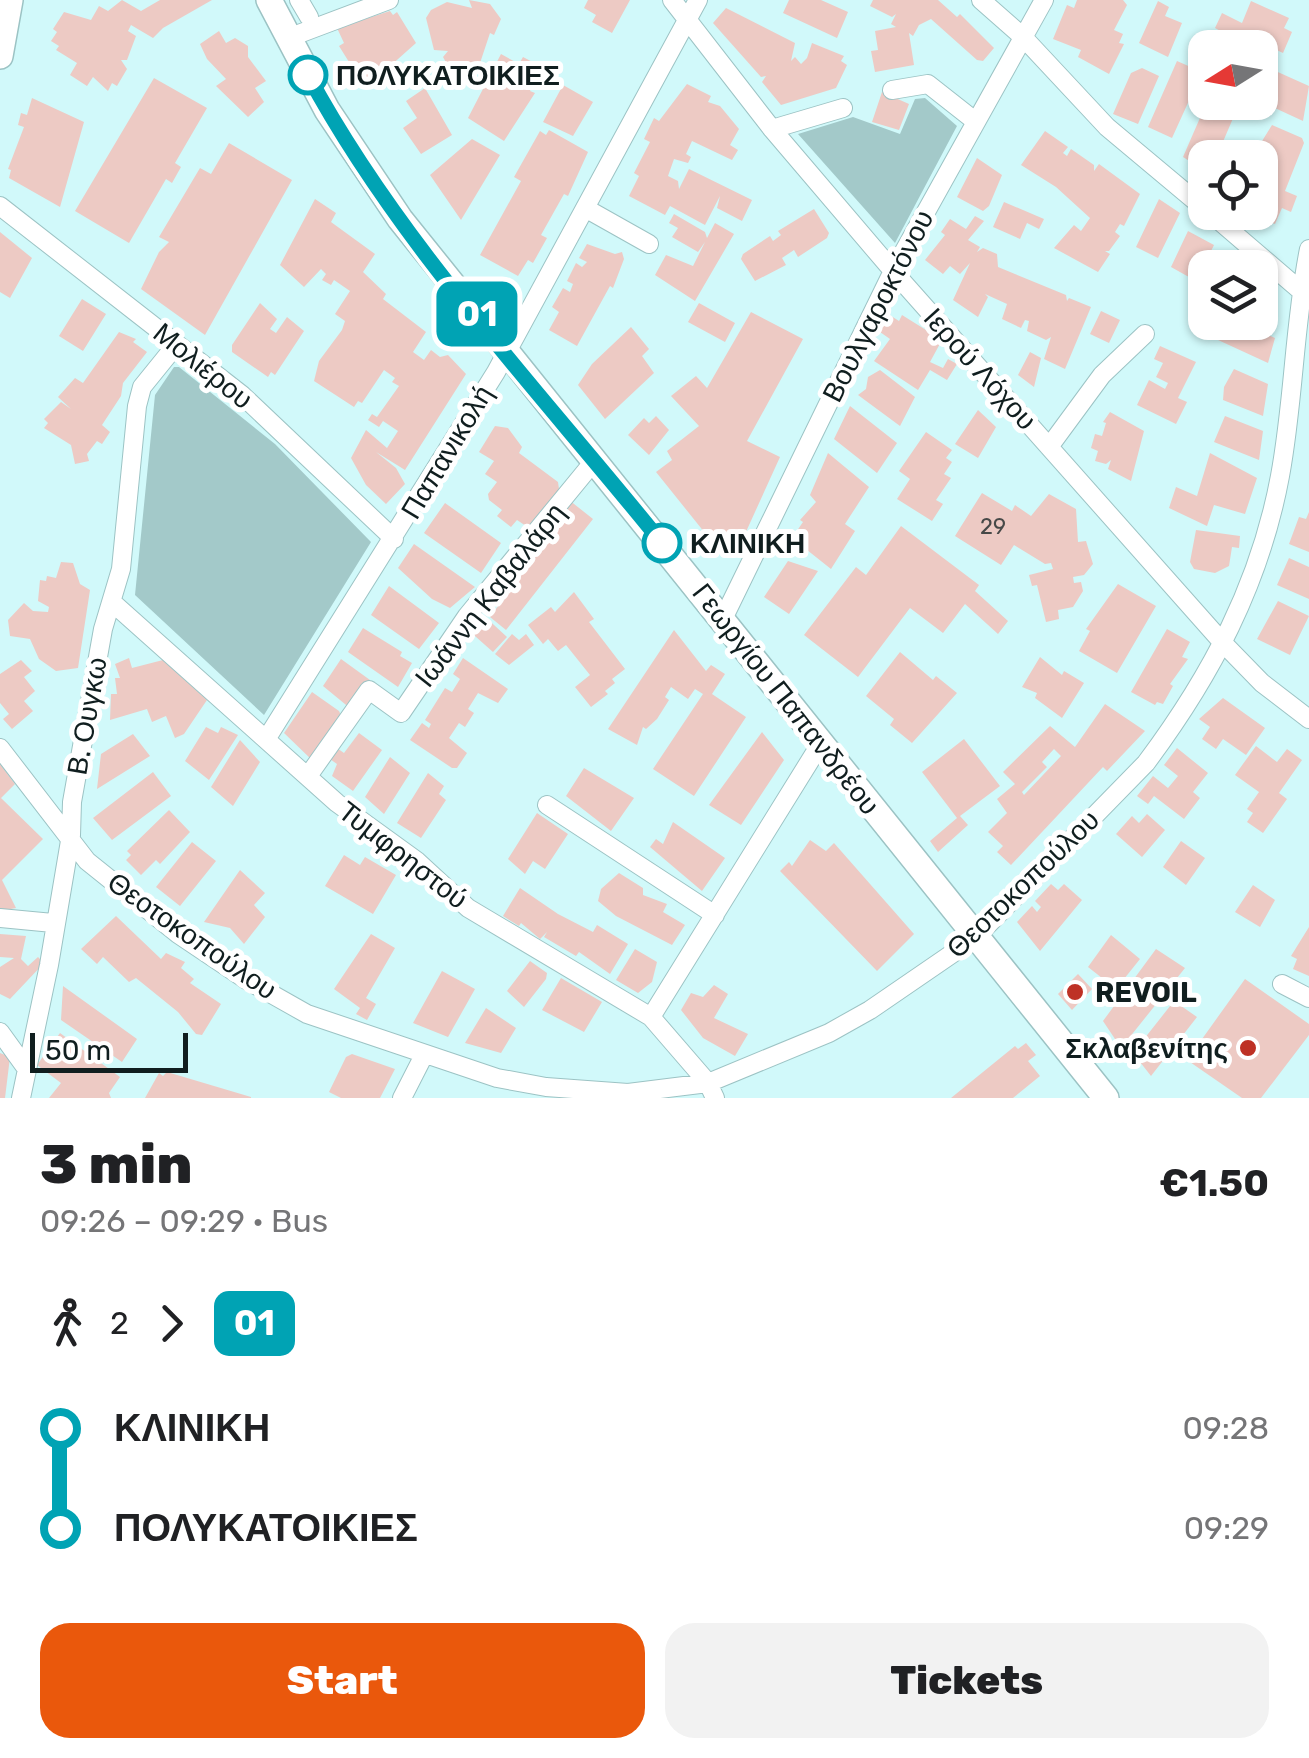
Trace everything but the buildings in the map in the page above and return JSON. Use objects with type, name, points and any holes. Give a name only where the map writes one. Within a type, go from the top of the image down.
[{"type":"main road","points":[[0,56],[10,0]]},
{"type":"main road","name":"Γεωργίου Παπανδρέου","points":[[269,0],[359,162],[1106,1098]]},
{"type":"street","points":[[300,0],[309,18]]},
{"type":"street","points":[[288,38],[389,0]]},
{"type":"street","name":"Ιερού Λόχου","points":[[672,0],[690,18],[772,129],[893,271],[1223,643],[1262,683],[1309,719]]},
{"type":"street","name":"Παπανικολή","points":[[267,738],[394,540],[585,208],[698,0]]},
{"type":"street","points":[[981,0],[1023,38],[1107,127],[1188,195]]},
{"type":"street","name":"Βουλγαροκτόνου","points":[[723,619],[893,271],[1044,0]]},
{"type":"street","points":[[892,90],[928,84],[975,121]]},
{"type":"street","points":[[772,129],[843,108]]},
{"type":"street","name":"Μολιέρου","points":[[0,206],[288,436],[394,540]]},
{"type":"street","points":[[585,208],[649,244]]},
{"type":"street","points":[[1229,230],[1304,295]]},
{"type":"street","name":"Θεοτοκοπούλου","points":[[0,748],[71,835],[86,861],[245,979],[308,1014],[424,1055],[546,1087],[628,1094],[712,1091],[830,1032],[976,938],[1146,764],[1223,643],[1265,546],[1281,473],[1309,249]]},
{"type":"street","points":[[1049,446],[1102,375],[1144,334]]},
{"type":"street","name":"Β. Ουγκω","points":[[21,1098],[49,965],[53,923],[71,835],[72,802],[121,569],[138,406],[142,387],[176,345]]},
{"type":"street","name":"Ιωάννη Καβαλάρη","points":[[308,776],[369,690],[401,713],[467,616],[595,460]]},
{"type":"street","name":"Τυμφρηστού","points":[[112,603],[374,833],[417,861],[468,908],[651,1017],[712,1091]]},
{"type":"street","points":[[651,1017],[821,743]]},
{"type":"street","points":[[547,805],[715,916]]},
{"type":"street","points":[[0,918],[53,923]]},
{"type":"street","points":[[1282,984],[1309,998]]},
{"type":"street","points":[[0,1032],[26,1068]]},
{"type":"street","points":[[402,1098],[424,1055]]},
{"type":"shaded area","points":[[925,98],[957,126],[895,243],[798,134],[853,117],[900,134],[915,99]]},
{"type":"shaded area","points":[[174,367],[179,367],[275,444],[371,542],[264,715],[135,595],[155,395]]},
{"type":"bus line","name":"01","points":[[308,75],[359,162],[400,219],[662,543]]},
{"type":"place","name":"ΠΟΛΥΚΑΤΟΙΚΙΕΣ","points":[[308,75]]},
{"type":"place","name":"ΚΛΙΝΙΚΗ","points":[[662,543]]},
{"type":"place","name":"REVOIL","points":[[1075,992]]},
{"type":"place","name":"Σκλαβενίτης","points":[[1248,1048]]}]
